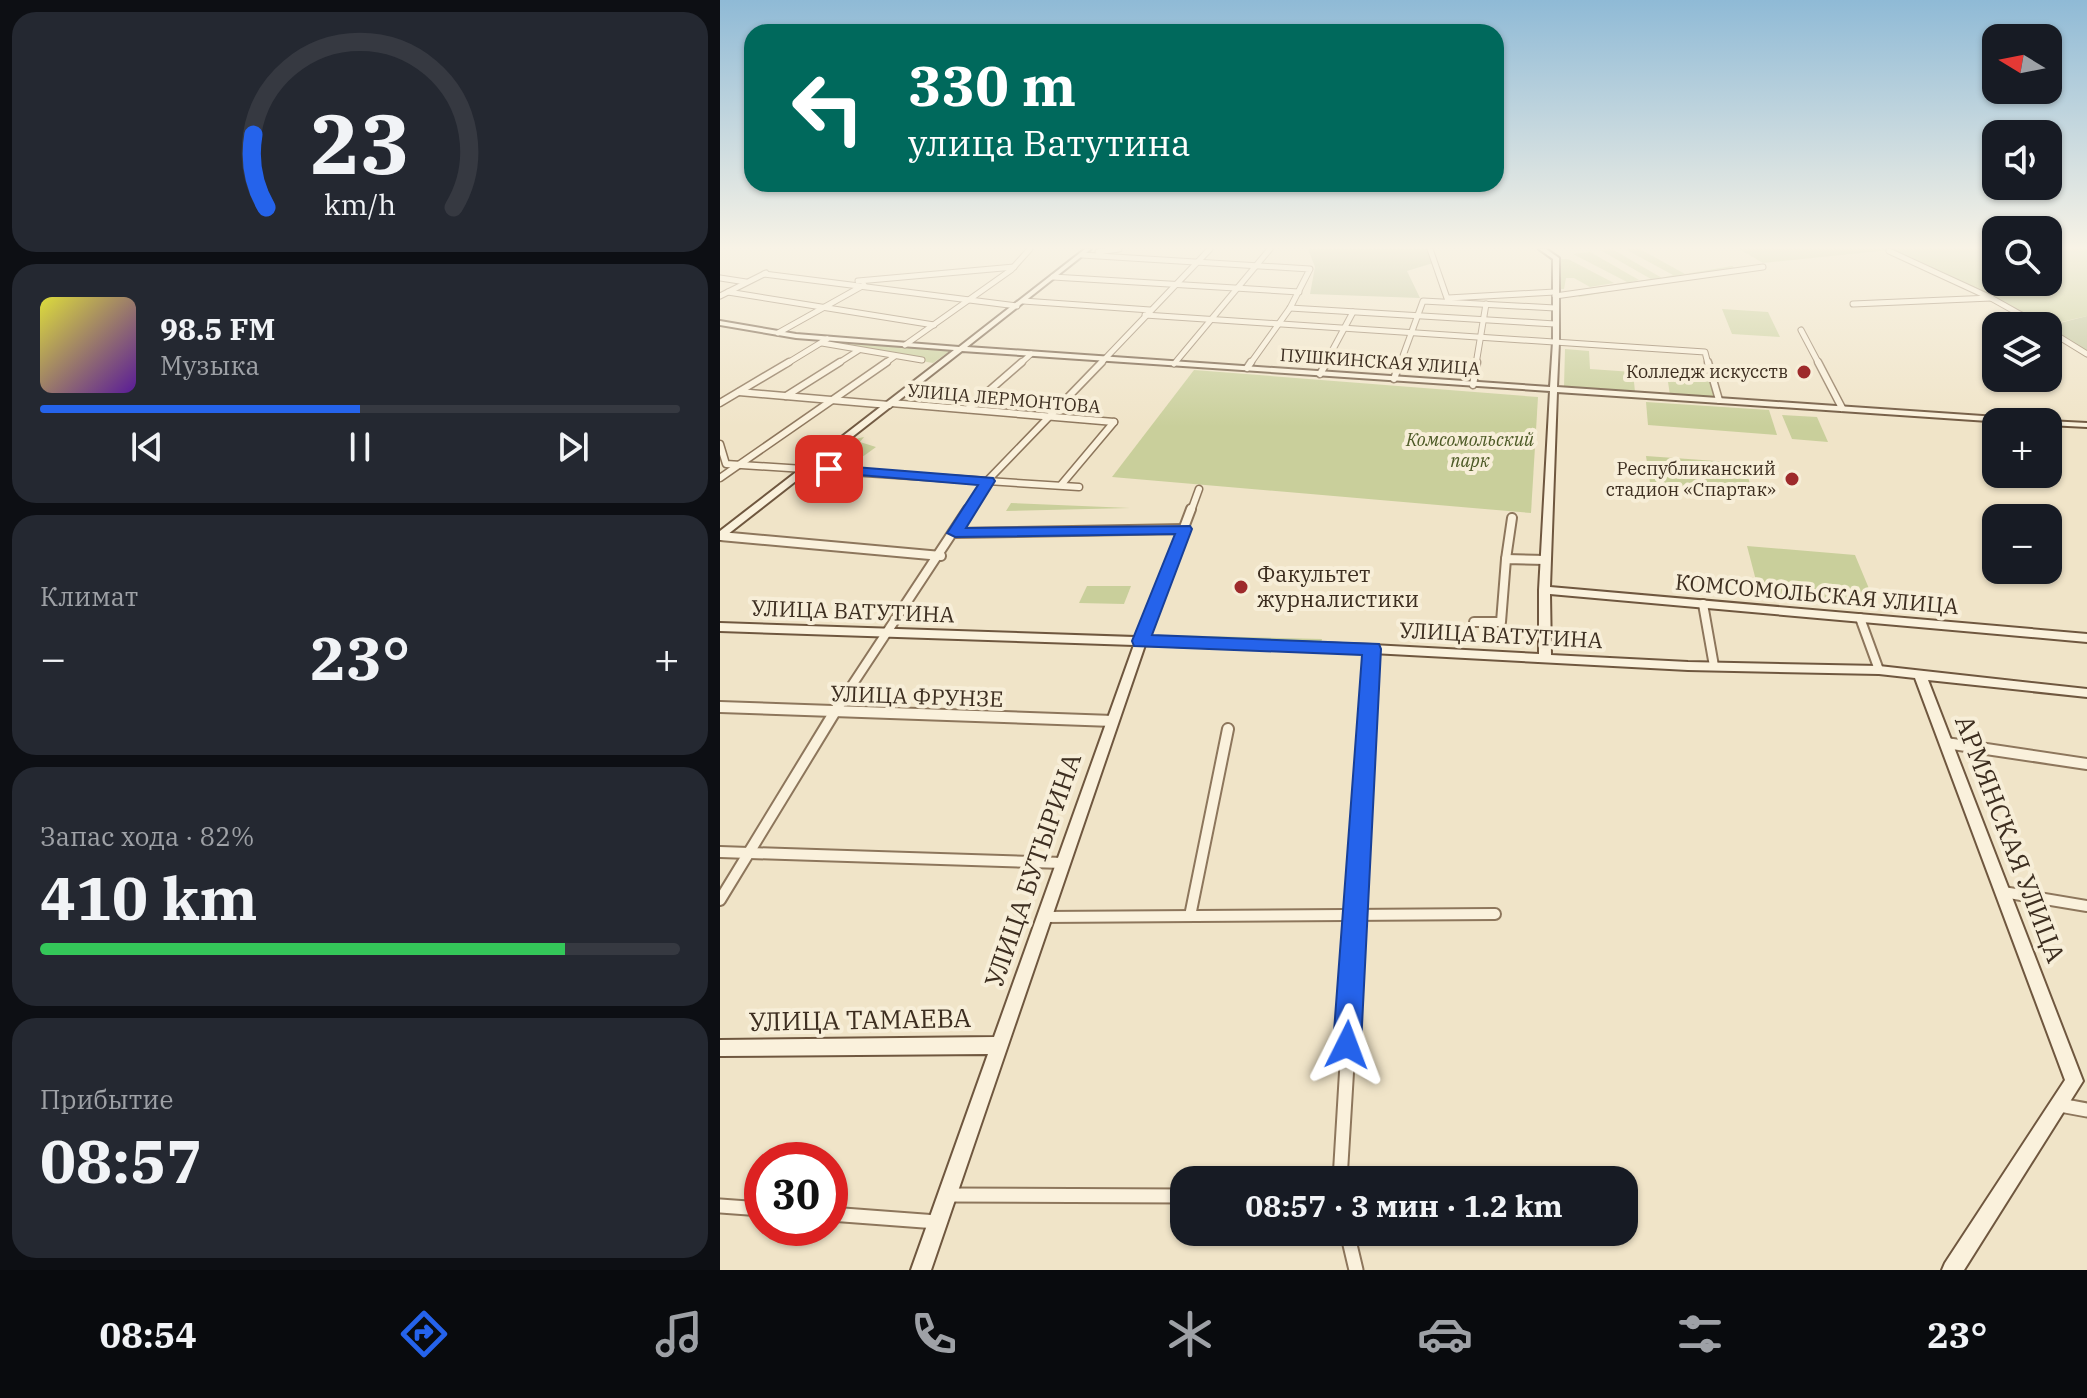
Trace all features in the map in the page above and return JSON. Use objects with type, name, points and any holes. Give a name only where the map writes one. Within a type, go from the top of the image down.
[{"type":"main road","points":[[720,536],[1014,308]]},
{"type":"main road","points":[[1545,657],[1544,590],[1555,308]]},
{"type":"main road","name":"ПУШКИНСКАЯ УЛИЦА","points":[[720,323],[824,341],[1982,418]]},
{"type":"main road","points":[[2062,424],[2087,425]]},
{"type":"main road","name":"КОМСОМОЛЬСКАЯ УЛИЦА","points":[[1544,590],[2087,638]]},
{"type":"main road","name":"УЛИЦА ВАТУТИНА","points":[[720,627],[1879,670],[2087,693]]},
{"type":"main road","name":"УЛИЦА БУТЫРИНА","points":[[921,1270],[1141,641]]},
{"type":"main road","name":"АРМЯНСКАЯ УЛИЦА","points":[[1920,675],[2074,1081],[1952,1270]]},
{"type":"main road","name":"УЛИЦА ТАМАЕВА","points":[[720,1048],[1000,1045]]},
{"type":"street","points":[[778,333],[824,308]]},
{"type":"street","points":[[826,308],[934,325]]},
{"type":"street","points":[[905,345],[957,308]]},
{"type":"street","points":[[1088,308],[1705,352],[1719,400]]},
{"type":"street","points":[[720,900],[836,710],[886,632],[941,556],[987,481],[1151,308]]},
{"type":"street","points":[[1174,364],[1222,308]]},
{"type":"street","points":[[1247,368],[1290,308]]},
{"type":"street","points":[[1294,308],[1555,324]]},
{"type":"street","points":[[1394,379],[1420,308]]},
{"type":"street","points":[[1473,385],[1485,308]]},
{"type":"street","points":[[1320,374],[1353,312]]},
{"type":"street","points":[[1801,330],[1842,408]]},
{"type":"street","points":[[2062,339],[2087,354]]},
{"type":"street","points":[[720,403],[824,341],[922,360]]},
{"type":"street","points":[[785,397],[859,350]]},
{"type":"street","points":[[968,409],[1031,354]]},
{"type":"street","points":[[720,478],[895,356]]},
{"type":"street","name":"УЛИЦА ЛЕРМОНТОВА","points":[[739,392],[1114,422],[1061,485]]},
{"type":"street","points":[[720,444],[722,460],[726,464],[1079,487]]},
{"type":"street","name":"УЛИЦА БУТЫРИНА","points":[[1141,641],[1199,489]]},
{"type":"street","points":[[1474,622],[1501,622],[1512,518]]},
{"type":"street","points":[[955,533],[1185,529]]},
{"type":"street","points":[[720,536],[941,556]]},
{"type":"street","points":[[1506,559],[1545,560]]},
{"type":"street","points":[[1703,604],[1714,666]]},
{"type":"street","points":[[1860,618],[1879,670]]},
{"type":"street","points":[[1341,1166],[1372,649]]},
{"type":"street","name":"УЛИЦА ФРУНЗЕ","points":[[720,707],[1113,721]]},
{"type":"street","points":[[1190,916],[1228,729]]},
{"type":"street","points":[[1946,743],[2087,764]]},
{"type":"street","points":[[720,852],[1063,863]]},
{"type":"street","points":[[2003,892],[2087,906]]},
{"type":"street","points":[[1044,917],[1495,914]]},
{"type":"street","points":[[2059,1105],[2087,1110]]},
{"type":"street","points":[[947,1195],[1170,1196]]},
{"type":"street","points":[[720,1206],[744,1208]]},
{"type":"street","points":[[848,1215],[937,1222]]},
{"type":"street","points":[[1350,1246],[1356,1270]]},
{"type":"green space","points":[[2013,308],[2087,308],[2087,316],[2062,322],[2062,312],[2020,312]]},
{"type":"green space","points":[[1722,309],[1768,312],[1780,337],[1732,334]]},
{"type":"green space","points":[[2087,316],[2087,351],[2062,336],[2062,322]]},
{"type":"green space","points":[[829,344],[950,351],[933,363]]},
{"type":"green space","points":[[1565,349],[1589,351],[1590,369],[1633,372],[1635,392],[1564,387]]},
{"type":"green space","name":"Комсомольский парк","points":[[1194,370],[1538,397],[1531,513],[1112,477]]},
{"type":"green space","points":[[1671,373],[1710,376],[1716,398],[1670,395],[1668,382],[1673,382]]},
{"type":"green space","points":[[1646,402],[1769,410],[1777,435],[1648,425]]},
{"type":"green space","points":[[1782,415],[1817,417],[1828,442],[1792,439]]},
{"type":"green space","points":[[864,437],[860,442],[876,447],[850,463],[820,466],[855,439]]},
{"type":"green space","points":[[1646,456],[1744,463],[1754,498],[1651,489]]},
{"type":"green space","points":[[1011,503],[1130,508],[1006,511]]},
{"type":"green space","points":[[1747,546],[1855,555],[1875,603],[1759,592]]},
{"type":"green space","points":[[1087,586],[1131,586],[1124,604],[1079,603]]},
{"type":"green space","points":[[1167,635],[1322,639],[1321,644],[1164,639]]},
{"type":"place","name":"Колледж искусств","points":[[1804,372]]},
{"type":"place","name":"Республиканский стадион «Спартак»","points":[[1792,479]]},
{"type":"place","name":"Факультет журналистики","points":[[1241,587]]},
{"type":"route","points":[[829,469],[987,481],[955,533],[1185,529],[1141,641],[1372,649],[1347,1045]]}]
